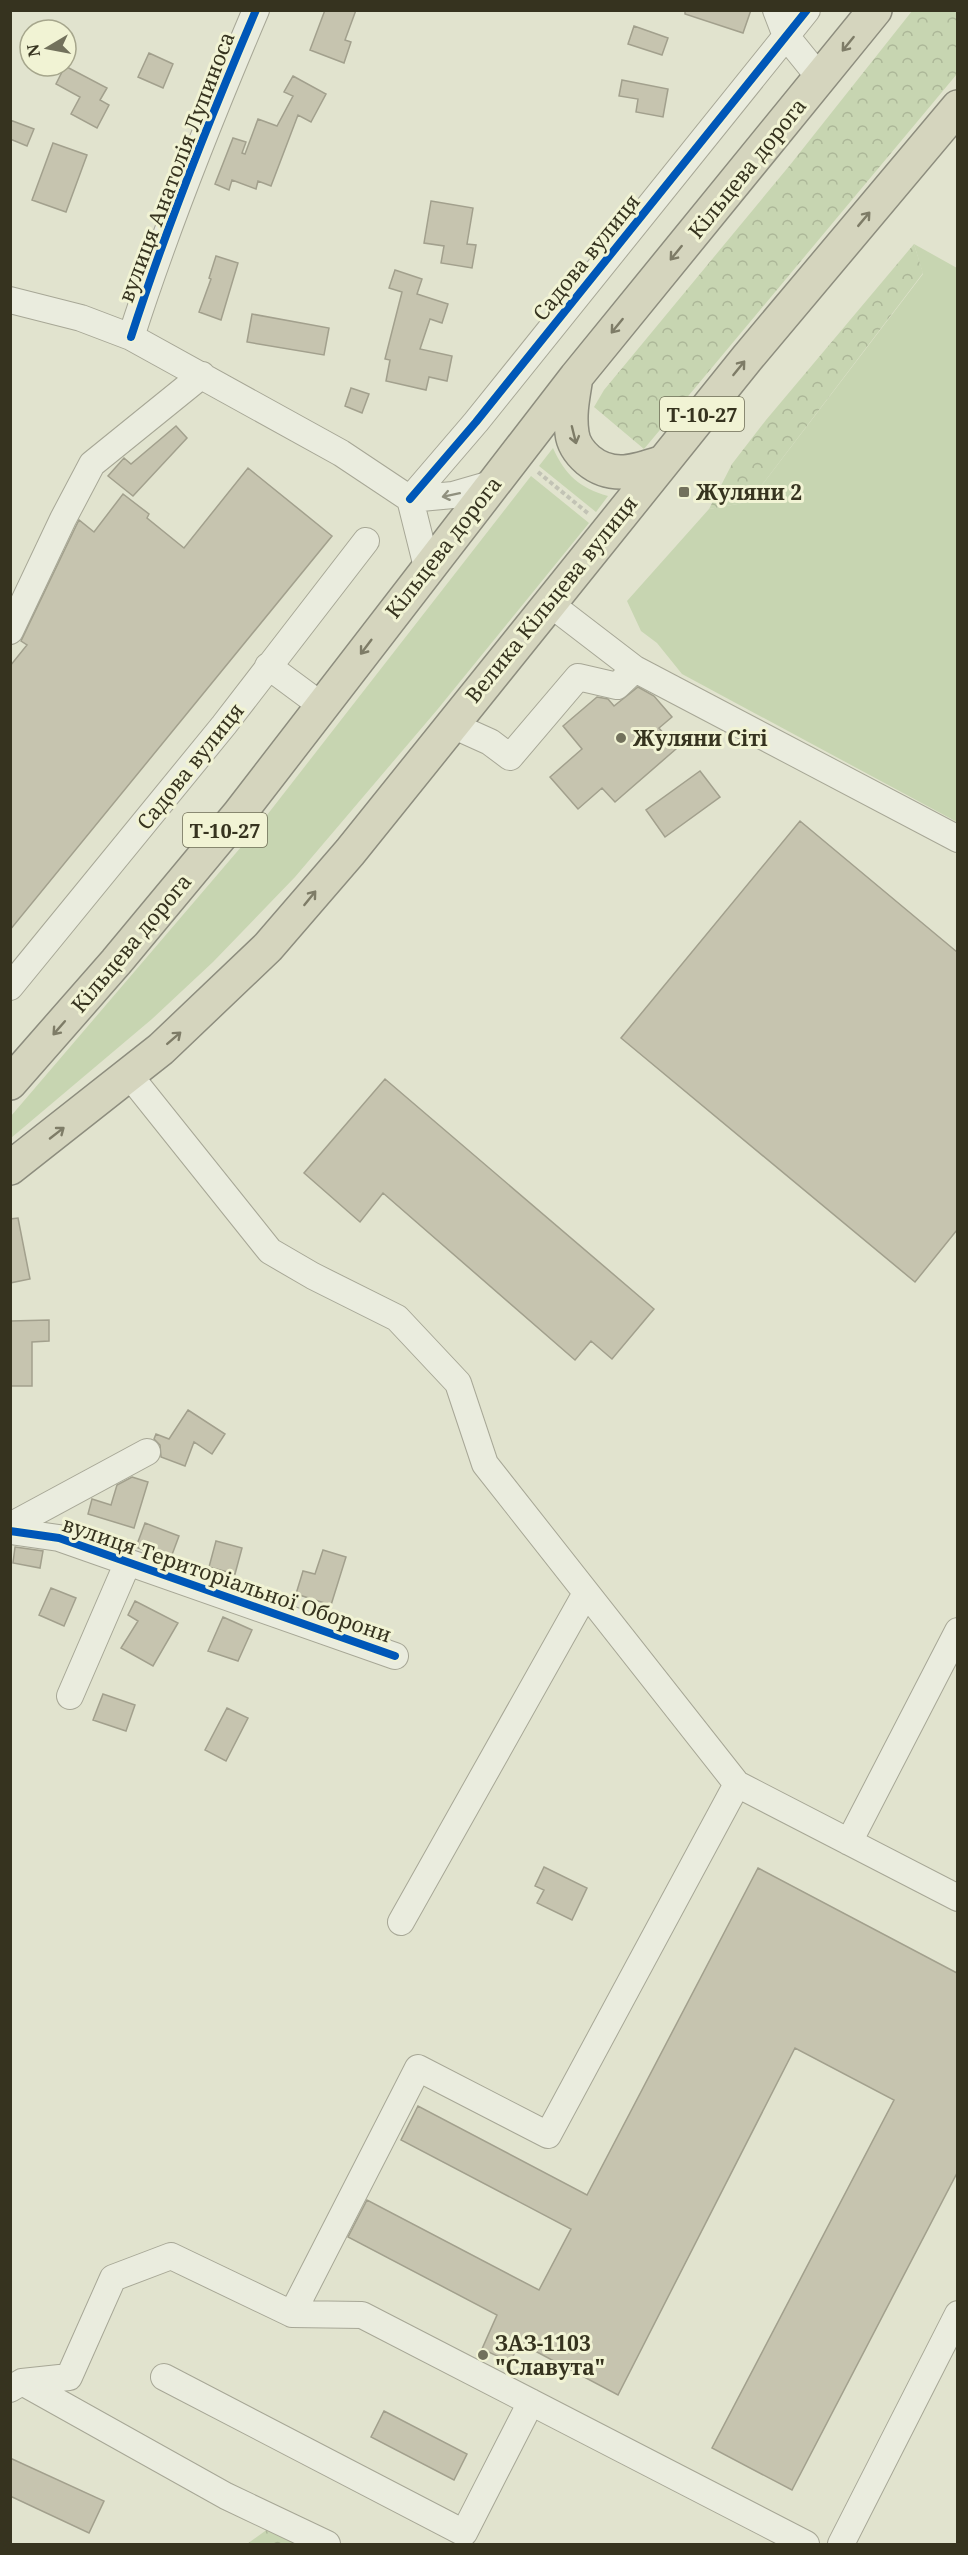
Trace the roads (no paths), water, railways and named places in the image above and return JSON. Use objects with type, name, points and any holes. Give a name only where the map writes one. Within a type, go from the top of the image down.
[{"type":"highway","name":"Кільцева дорога","points":[[10,1083],[131,945],[322,706],[426,567],[576,377],[875,10]]},
{"type":"highway","name":"Велика Кільцева вулиця","points":[[130,1076],[187,1026],[268,947],[350,852],[450,724],[663,462],[957,107]]},
{"type":"highway","points":[[576,377],[571,418],[572,435],[584,456],[605,471],[620,473],[634,472],[663,462]]},
{"type":"highway","name":"Т-10-27","points":[[10,1168],[130,1076]]},
{"type":"street","name":"вулиця Анатолія Лупиноса","points":[[131,337],[154,264],[203,133],[255,10]]},
{"type":"street","points":[[776,10],[786,36],[820,78]]},
{"type":"street","name":"Садова вулиця","points":[[411,499],[476,422],[807,10]]},
{"type":"street","points":[[10,300],[81,318],[131,337],[341,453],[411,499],[435,498],[491,484]]},
{"type":"street","points":[[10,631],[92,464],[202,375]]},
{"type":"street","points":[[411,499],[426,567]]},
{"type":"street","name":"Садова вулиця","points":[[10,987],[217,734],[366,541]]},
{"type":"street","points":[[549,603],[635,669],[957,839]]},
{"type":"street","points":[[268,666],[322,706]]},
{"type":"street","points":[[450,724],[490,742],[510,757],[578,677],[617,686],[635,669]]},
{"type":"street","points":[[130,1076],[270,1251],[313,1276],[397,1318],[458,1383],[485,1464],[737,1784],[957,1898]]},
{"type":"street","name":"вулиця Територіальної Оборони","points":[[10,1526],[147,1452]]},
{"type":"street","name":"вулиця Територіальної Оборони","points":[[10,1531],[59,1538],[395,1656]]},
{"type":"street","name":"вулиця Територіальної Оборони","points":[[70,1696],[128,1562]]},
{"type":"street","points":[[401,1922],[586,1593]]},
{"type":"street","points":[[849,1842],[957,1631]]},
{"type":"street","points":[[292,2314],[418,2068],[548,2135],[737,1784]]},
{"type":"street","points":[[16,2386],[69,2377],[113,2278],[171,2256],[292,2314],[362,2315],[806,2544]]},
{"type":"street","points":[[841,2544],[957,2314]]},
{"type":"street","points":[[165,2377],[464,2533],[531,2402]]},
{"type":"street","points":[[16,2386],[226,2496],[327,2544]]},
{"type":"place","name":"Жуляни 2","points":[[684,492]]},
{"type":"place","name":"Жуляни Сіті","points":[[621,738]]},
{"type":"place","name":"ЗАЗ-1103 \"Славута\"","points":[[483,2355]]}]
